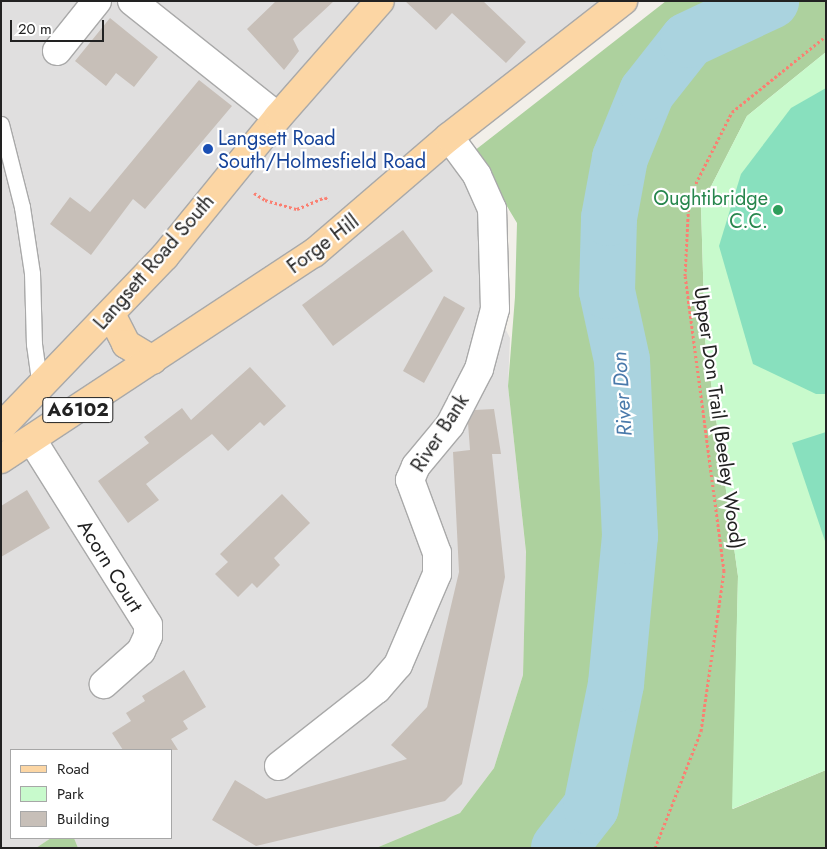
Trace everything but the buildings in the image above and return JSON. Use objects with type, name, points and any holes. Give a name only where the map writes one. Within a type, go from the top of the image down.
[{"type":"main road","name":"Langsett Road South","points":[[1,427],[112,314],[165,256],[278,117],[380,1]]},
{"type":"main road","name":"Forge Hill","points":[[1,459],[265,287],[354,222],[449,137],[623,1]]},
{"type":"main road","points":[[112,314],[126,344],[153,360]]},
{"type":"street","points":[[57,50],[97,1]]},
{"type":"street","points":[[132,1],[278,117]]},
{"type":"street","name":"River Bank","points":[[280,766],[377,689],[398,666],[437,574],[437,553],[410,480],[416,466],[450,425],[479,369],[495,309],[492,209],[477,175],[449,137]]},
{"type":"street","name":"Acorn Court","points":[[32,440],[148,625],[148,636],[141,651],[104,684]]},
{"type":"lane","points":[[1,124],[22,207],[32,273],[34,344],[40,387]]},
{"type":"path","name":"Upper Don Trail (Beeley Wood)","points":[[655,848],[701,730],[724,571],[684,276],[689,197],[732,112],[826,36]]},
{"type":"path","points":[[228,177],[265,200],[297,209],[325,197],[354,222]]},
{"type":"shaded area","points":[[1,1],[623,1],[449,137],[477,175],[495,309],[510,338],[508,386],[526,553],[523,675],[494,768],[460,813],[376,848],[78,848],[74,839],[172,839],[172,749],[10,749],[10,839],[50,839],[36,848],[1,848]]},
{"type":"green space","points":[[666,1],[826,1],[826,52],[747,116],[701,206],[705,340],[738,576],[733,809],[826,770],[826,848],[376,848],[460,813],[494,768],[523,675],[526,552],[508,386],[515,297],[517,223],[474,151]]},
{"type":"green space","points":[[826,52],[826,770],[732,809],[738,576],[705,340],[701,206],[747,116]]},
{"type":"green space","name":"Oughtibridge C.C.","points":[[826,88],[826,394],[816,394],[753,364],[719,246],[741,174],[791,108]]},
{"type":"green space","points":[[826,432],[826,544],[792,443]]},
{"type":"green space","points":[[50,839],[74,839],[78,848],[36,848]]},
{"type":"waterway","name":"River Don","points":[[559,848],[591,807],[616,684],[630,536],[622,360],[607,291],[609,218],[620,158],[647,92],[688,40],[771,1]]},
{"type":"place","name":"Langsett Road South/Holmesfield Road","points":[[208,149]]},
{"type":"place","name":"Oughtibridge C.C.","points":[[778,210]]}]
